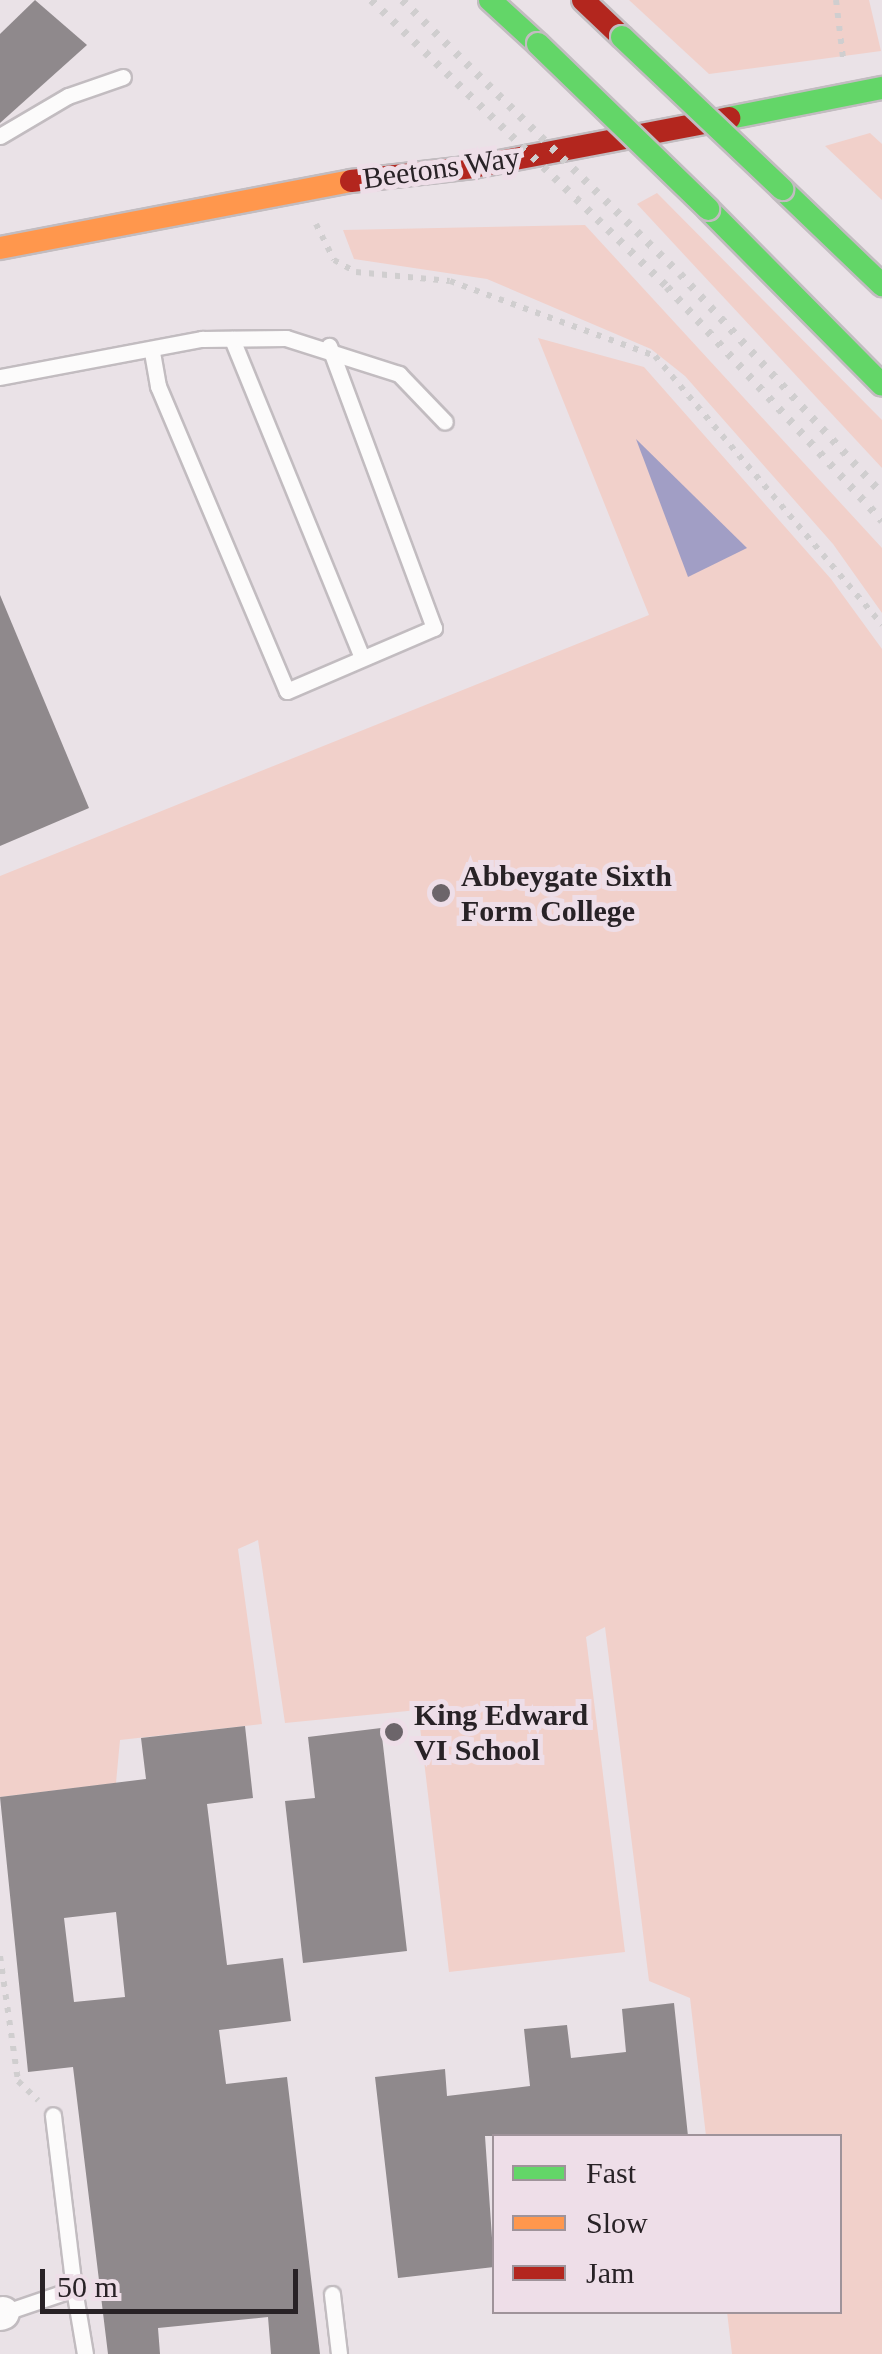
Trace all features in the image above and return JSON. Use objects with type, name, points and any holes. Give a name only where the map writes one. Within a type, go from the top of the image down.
[{"type":"main road","points":[[490,0],[882,385]]},
{"type":"main road","points":[[583,0],[882,285]]},
{"type":"main road","name":"Beetons Way","points":[[0,248],[298,187],[473,167],[882,88]]},
{"type":"lane","points":[[0,136],[68,96],[123,77]]},
{"type":"lane","points":[[232,339],[362,658]]},
{"type":"lane","points":[[0,377],[232,339],[328,346],[399,374],[445,422]]},
{"type":"lane","points":[[152,352],[158,386],[287,691],[434,628],[328,346]]},
{"type":"lane","points":[[52,2115],[86,2354]]},
{"type":"lane","points":[[1,2314],[74,2289]]},
{"type":"lane","points":[[332,2294],[339,2354]]},
{"type":"path","points":[[836,0],[848,95]]},
{"type":"path","points":[[298,187],[334,260],[356,272],[450,281],[654,356],[882,625]]},
{"type":"path","points":[[0,1956],[18,2081],[52,2115]]},
{"type":"shaded area","points":[[629,0],[869,0],[881,51],[709,74]]},
{"type":"shaded area","points":[[870,133],[882,144],[882,200],[825,146]]},
{"type":"shaded area","points":[[657,193],[882,420],[882,468],[637,204]]},
{"type":"shaded area","points":[[585,225],[882,548],[882,613],[833,544],[685,376],[651,349],[487,279],[354,259],[343,230]]},
{"type":"shaded area","points":[[538,338],[644,367],[831,579],[882,649],[882,2354],[732,2354],[727,2314],[842,2314],[842,2134],[706,2134],[690,1998],[649,1981],[605,1627],[586,1637],[625,1952],[449,1972],[418,1710],[285,1723],[258,1540],[238,1549],[262,1724],[120,1740],[116,1783],[0,1797],[0,876],[649,615]]},
{"type":"shaded area","points":[[636,439],[747,548],[688,577]]},
{"type":"building","points":[[35,0],[87,45],[0,123],[0,34]]},
{"type":"building","points":[[0,595],[89,808],[0,846]]},
{"type":"building","points":[[245,1726],[253,1798],[207,1804],[227,1965],[283,1958],[291,2021],[219,2030],[226,2084],[287,2077],[320,2354],[271,2354],[268,2317],[158,2328],[160,2354],[108,2354],[73,2067],[28,2072],[0,1797],[146,1779],[141,1738]],"holes":[[[116,1912],[125,1997],[74,2002],[64,1918]]]},
{"type":"building","points":[[381,1728],[407,1951],[303,1963],[285,1801],[315,1798],[308,1737]]},
{"type":"building","points":[[674,2003],[688,2134],[485,2136],[492,2267],[398,2278],[375,2077],[445,2069],[447,2096],[530,2086],[524,2029],[567,2025],[571,2058],[626,2052],[622,2009]]},
{"type":"railway","points":[[371,0],[667,287],[882,521]]},
{"type":"railway","points":[[402,0],[680,274],[882,494]]},
{"type":"traffic: fast","points":[[490,0],[538,44]]},
{"type":"traffic: fast","points":[[622,37],[782,189]]},
{"type":"traffic: fast","points":[[538,44],[708,209]]},
{"type":"traffic: fast","points":[[729,118],[882,88]]},
{"type":"traffic: fast","points":[[782,189],[882,285]]},
{"type":"traffic: fast","points":[[708,209],[882,385]]},
{"type":"traffic: slow","points":[[0,248],[351,181]]},
{"type":"traffic: jam","points":[[583,0],[622,37]]},
{"type":"traffic: jam","points":[[351,181],[473,167],[729,118]]},
{"type":"place","name":"Abbeygate Sixth Form College","points":[[441,893]]},
{"type":"place","name":"King Edward VI School","points":[[394,1732]]}]
